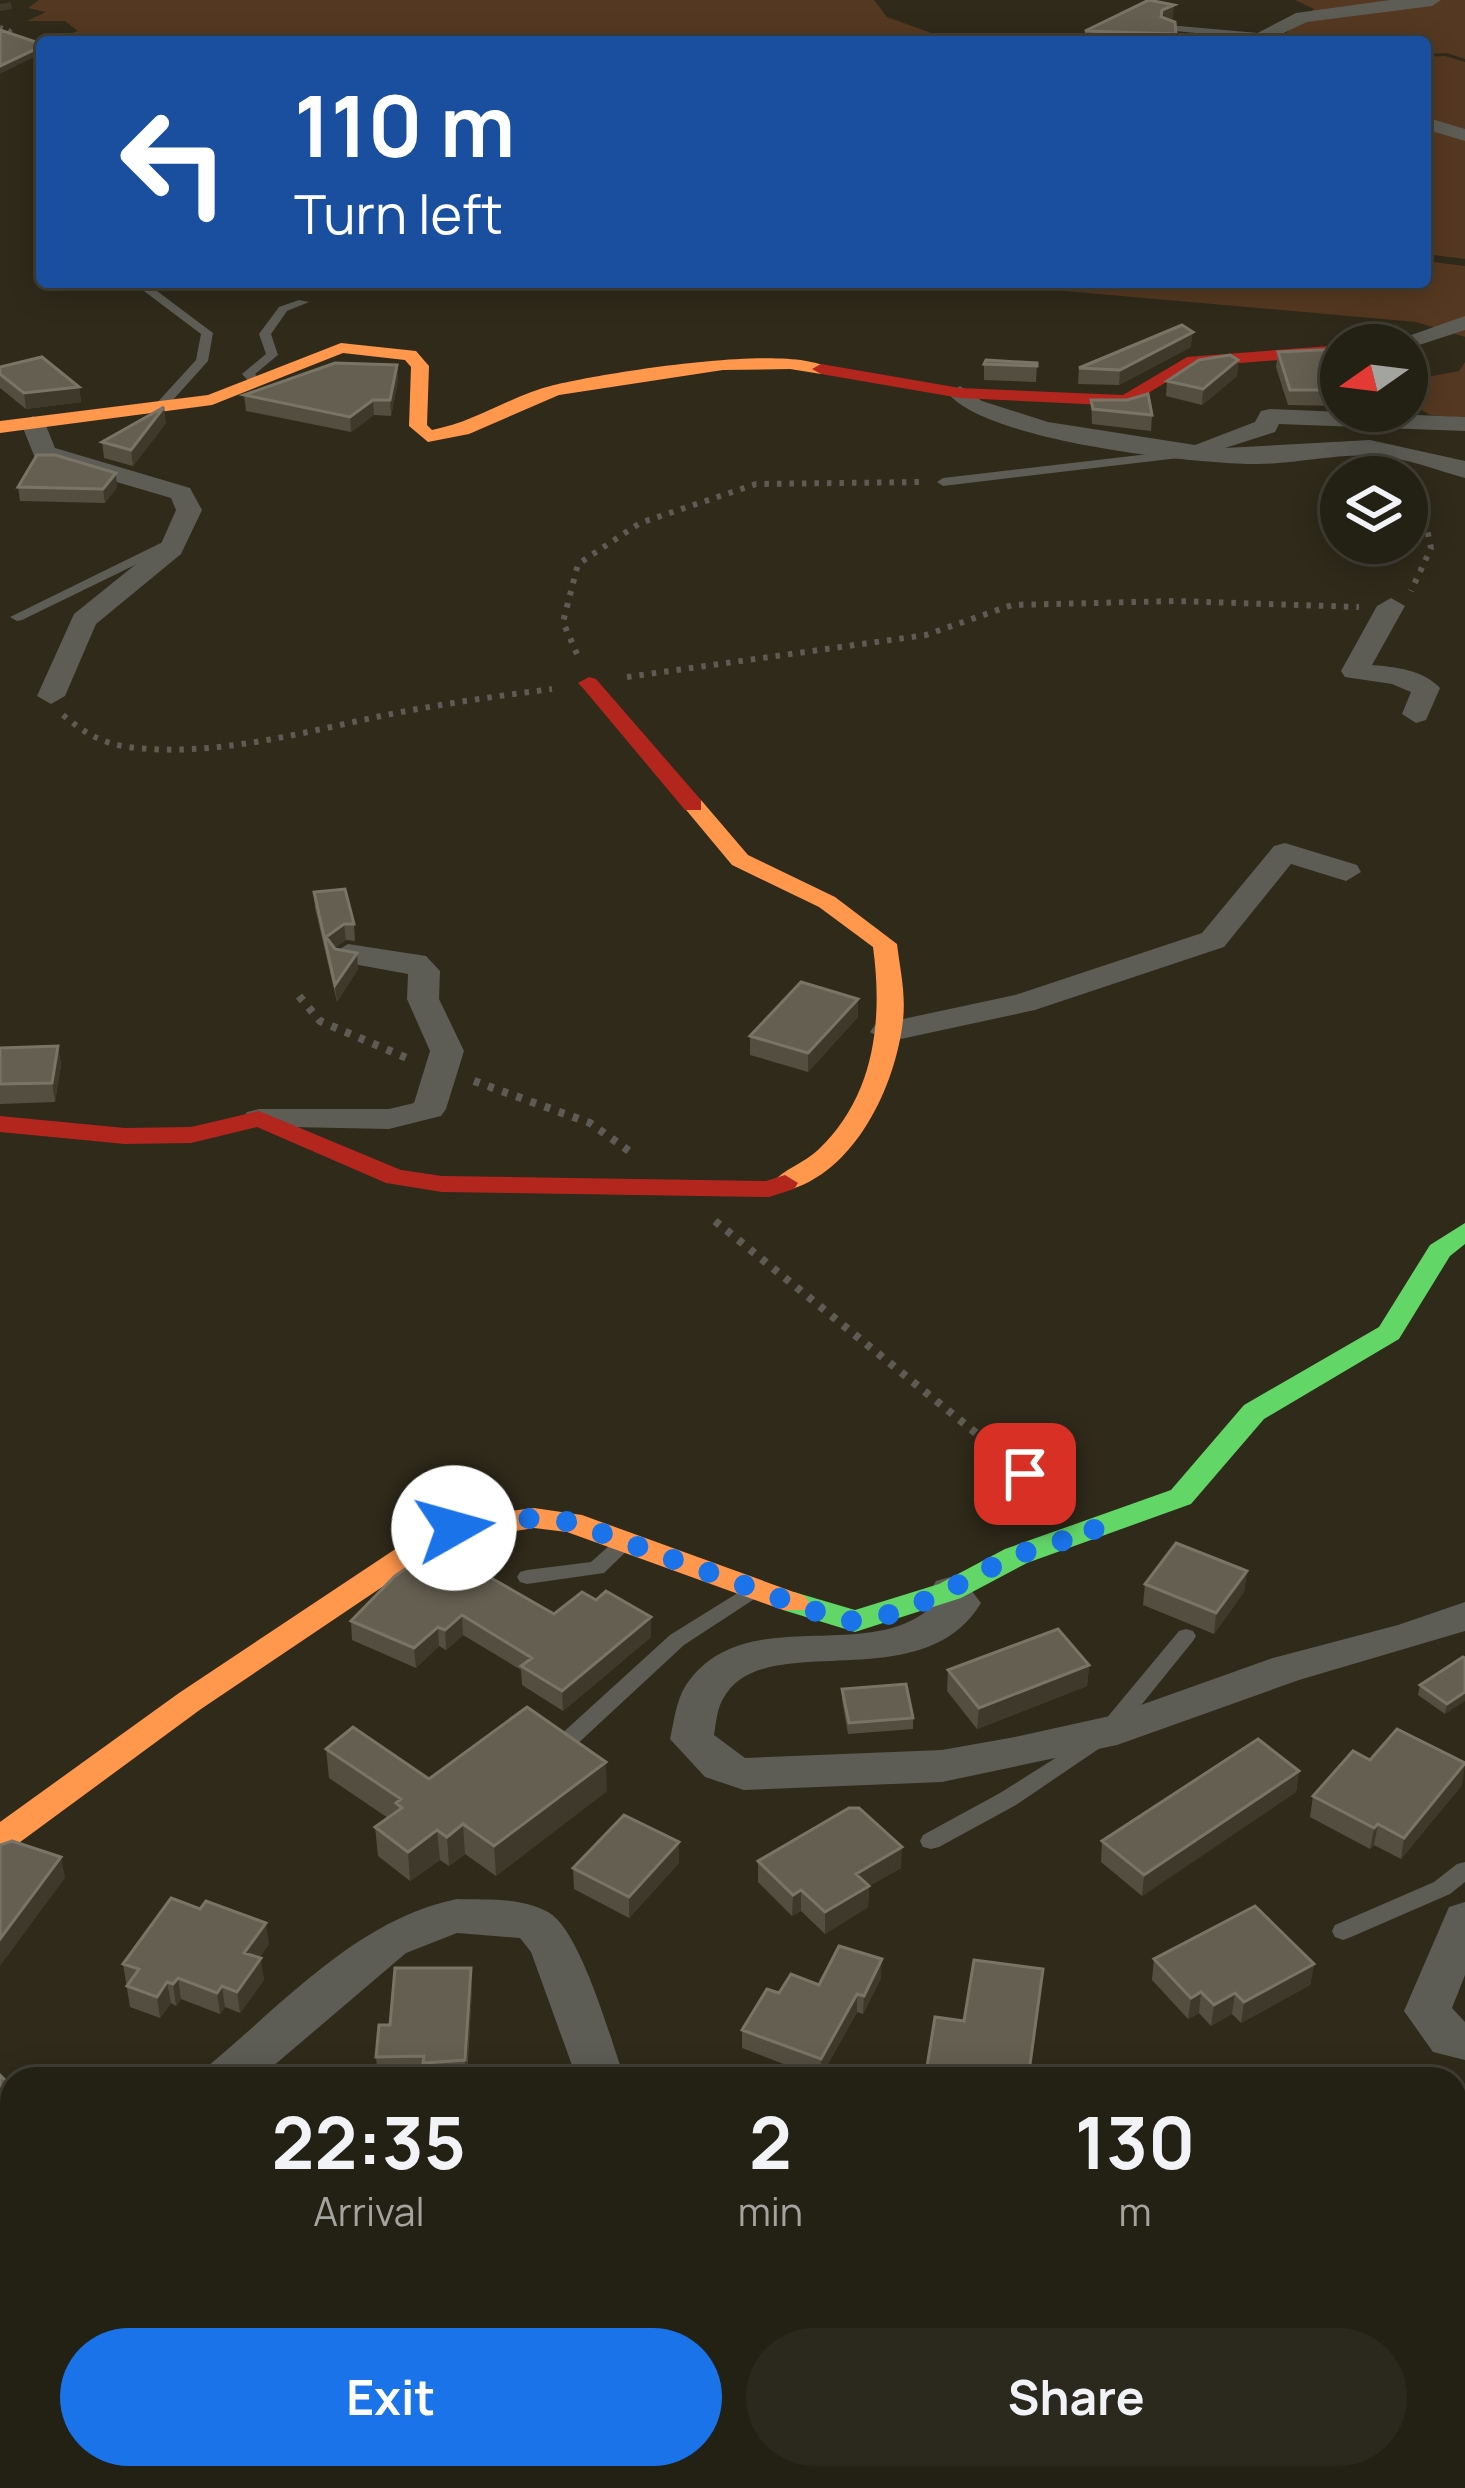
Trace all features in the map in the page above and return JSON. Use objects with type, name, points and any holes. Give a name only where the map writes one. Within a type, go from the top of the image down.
[{"type":"street","points":[[1261,36],[1304,17],[1432,0]]},
{"type":"street","points":[[1431,125],[1465,135]]},
{"type":"street","points":[[1428,334],[1465,322]]},
{"type":"street","points":[[0,427],[212,400],[341,348],[410,355],[420,366],[418,426],[428,436],[475,429],[555,390],[723,365],[790,364],[960,393],[1127,401],[1168,379],[1187,362],[1320,352]]},
{"type":"street","points":[[960,393],[969,406],[1008,422],[1188,453],[1259,457],[1333,448],[1384,448],[1465,470]]},
{"type":"street","points":[[1188,453],[1266,427],[1270,416],[1465,424]]},
{"type":"street","points":[[34,423],[44,453],[181,493],[189,510],[172,548],[84,620],[51,696]]},
{"type":"street","points":[[1391,606],[1355,670],[1398,676],[1426,688],[1416,714]]},
{"type":"street","points":[[259,1119],[395,1177],[442,1184],[783,1185],[836,1147],[867,1106],[891,1020],[885,944],[827,902],[740,860],[589,683]]},
{"type":"street","points":[[887,1032],[1023,1003],[1213,940],[1285,851],[1346,872]]},
{"type":"street","points":[[0,1124],[125,1136],[191,1135],[282,1114],[393,1118],[425,1112],[447,1051],[423,1000],[422,966],[348,954]]},
{"type":"street","points":[[0,1839],[190,1701],[454,1528],[553,1518],[842,1621],[854,1621],[950,1592],[1016,1556],[1181,1497],[1254,1412],[1389,1333],[1440,1251],[1465,1232]]},
{"type":"street","points":[[950,1592],[961,1603],[937,1628],[881,1645],[752,1652],[736,1661],[719,1671],[693,1715],[692,1738],[720,1766],[744,1774],[942,1766],[1108,1732],[1288,1668],[1408,1637],[1465,1616]]},
{"type":"street","points":[[239,2067],[390,1941],[428,1922],[457,1916],[508,1918],[535,1925],[551,1944],[597,2067]]},
{"type":"street","points":[[1465,1919],[1427,2011],[1450,2039],[1465,2041]]},
{"type":"lane","points":[[1168,28],[1231,36]]},
{"type":"lane","points":[[146,288],[207,333],[202,361],[159,408]]},
{"type":"lane","points":[[256,382],[248,374],[272,355],[265,334],[283,309],[303,302]]},
{"type":"lane","points":[[943,482],[1188,453]]},
{"type":"lane","points":[[16,617],[175,540]]},
{"type":"lane","points":[[527,1576],[597,1568],[626,1542]]},
{"type":"lane","points":[[566,1742],[677,1640],[755,1589]]},
{"type":"lane","points":[[931,1841],[1008,1799],[1108,1732],[1186,1636]]},
{"type":"lane","points":[[1343,1931],[1442,1888],[1465,1870]]},
{"type":"path","points":[[589,683],[563,622],[578,565],[640,523],[756,484],[943,482]]},
{"type":"path","points":[[51,696],[73,732],[105,746],[279,739],[416,709],[926,635],[1012,605],[1175,601],[1391,606],[1411,591],[1424,564]]},
{"type":"path","points":[[299,996],[320,1021],[590,1123],[1096,1531]]},
{"type":"shaded area","points":[[39,0],[874,0],[887,17],[939,36],[63,36],[78,31],[65,21],[27,21],[46,12],[28,8]]},
{"type":"shaded area","points":[[1295,0],[1465,0],[1465,59],[1431,54],[1431,36],[1283,36],[1314,9]]},
{"type":"shaded area","points":[[1431,57],[1465,62],[1465,259],[1431,255]]},
{"type":"shaded area","points":[[1431,262],[1465,266],[1465,337],[1416,322],[1051,288],[1431,288]]},
{"type":"shaded area","points":[[1465,362],[1465,418],[1428,414],[1428,377],[1459,371]]},
{"type":"building","points":[[1149,0],[1174,5],[1162,10],[1161,17],[1175,22],[1176,34],[1085,31]]},
{"type":"building","points":[[0,30],[36,42],[36,49],[0,66]]},
{"type":"building","points":[[1182,325],[1193,332],[1120,370],[1079,368]]},
{"type":"building","points":[[1320,350],[1320,390],[1290,390],[1278,352]]},
{"type":"building","points":[[1230,355],[1238,360],[1203,389],[1167,381],[1199,360]]},
{"type":"building","points":[[42,357],[79,387],[24,393],[0,374],[0,367]]},
{"type":"building","points":[[986,360],[1037,363],[1037,366],[984,364]]},
{"type":"building","points":[[335,363],[397,365],[390,400],[373,400],[350,417],[244,395]]},
{"type":"building","points":[[1148,394],[1152,415],[1093,409],[1091,400],[1127,400]]},
{"type":"building","points":[[164,407],[131,450],[102,442]]},
{"type":"building","points":[[37,455],[55,455],[116,473],[103,489],[18,487]]},
{"type":"building","points":[[345,889],[354,924],[344,924],[326,937],[335,949],[357,953],[335,985],[314,892]]},
{"type":"building","points":[[801,982],[858,999],[808,1053],[750,1036]]},
{"type":"building","points":[[58,1046],[52,1083],[0,1084],[0,1048]]},
{"type":"building","points":[[1176,1543],[1247,1571],[1216,1613],[1145,1584]]},
{"type":"building","points":[[417,1561],[474,1584],[486,1575],[554,1614],[582,1592],[596,1600],[606,1591],[651,1617],[562,1691],[521,1666],[532,1658],[462,1615],[445,1630],[438,1627],[414,1648],[351,1621],[395,1576]]},
{"type":"building","points":[[1058,1629],[1089,1665],[979,1708],[948,1670]]},
{"type":"building","points":[[1463,1657],[1465,1692],[1447,1704],[1420,1685]]},
{"type":"building","points":[[906,1684],[913,1718],[849,1723],[842,1689]]},
{"type":"building","points":[[527,1707],[606,1762],[494,1846],[463,1824],[447,1837],[437,1830],[408,1852],[375,1827],[402,1808],[396,1803],[401,1799],[326,1749],[353,1727],[429,1779]]},
{"type":"building","points":[[1397,1729],[1465,1763],[1404,1838],[1313,1796],[1353,1751],[1370,1760]]},
{"type":"building","points":[[1258,1739],[1299,1771],[1144,1875],[1102,1841]]},
{"type":"building","points":[[849,1808],[859,1808],[902,1847],[856,1874],[869,1886],[825,1912],[801,1890],[793,1895],[758,1861]]},
{"type":"building","points":[[624,1815],[679,1842],[629,1897],[573,1868]]},
{"type":"building","points":[[12,1841],[61,1857],[0,1939],[0,1845]]},
{"type":"building","points":[[171,1898],[200,1909],[206,1901],[266,1923],[244,1953],[261,1958],[237,1992],[222,1986],[217,1993],[178,1978],[173,1984],[167,1982],[157,1997],[127,1986],[139,1969],[123,1964]]},
{"type":"building","points":[[1255,1906],[1314,1964],[1244,2002],[1235,1993],[1214,2005],[1201,1992],[1191,1998],[1154,1959]]},
{"type":"building","points":[[839,1946],[882,1959],[864,1996],[857,1994],[821,2059],[742,2030],[767,1989],[779,1993],[791,1974],[819,1985]]},
{"type":"building","points":[[974,1960],[1043,1969],[1030,2067],[927,2067],[935,2017],[964,2021]]},
{"type":"building","points":[[395,1968],[471,1968],[465,2060],[423,2063],[424,2056],[376,2057],[379,2025],[390,2025]]},
{"type":"traffic: fast","points":[[794,1603],[855,1621],[950,1591],[1016,1556],[1181,1497],[1254,1412],[1389,1333],[1440,1251],[1465,1231]]},
{"type":"traffic: slow","points":[[0,427],[212,400],[341,348],[410,355],[420,366],[418,426],[428,436],[462,430],[555,390],[723,365],[790,364],[821,369]]},
{"type":"traffic: slow","points":[[693,805],[740,860],[827,902],[885,944],[891,1021],[871,1093],[827,1156],[785,1183]]},
{"type":"traffic: slow","points":[[0,1839],[190,1701],[454,1528],[534,1518],[571,1522],[794,1603]]},
{"type":"traffic: jam","points":[[821,369],[960,393],[1127,401],[1187,362],[1320,352]]},
{"type":"traffic: jam","points":[[589,683],[693,805]]},
{"type":"traffic: jam","points":[[0,1124],[125,1136],[191,1135],[259,1119],[395,1177],[442,1184],[769,1189],[785,1183]]},
{"type":"route","points":[[454,1528],[553,1518],[842,1621],[868,1620],[950,1592],[1016,1556],[1096,1531],[1025,1474]]}]
